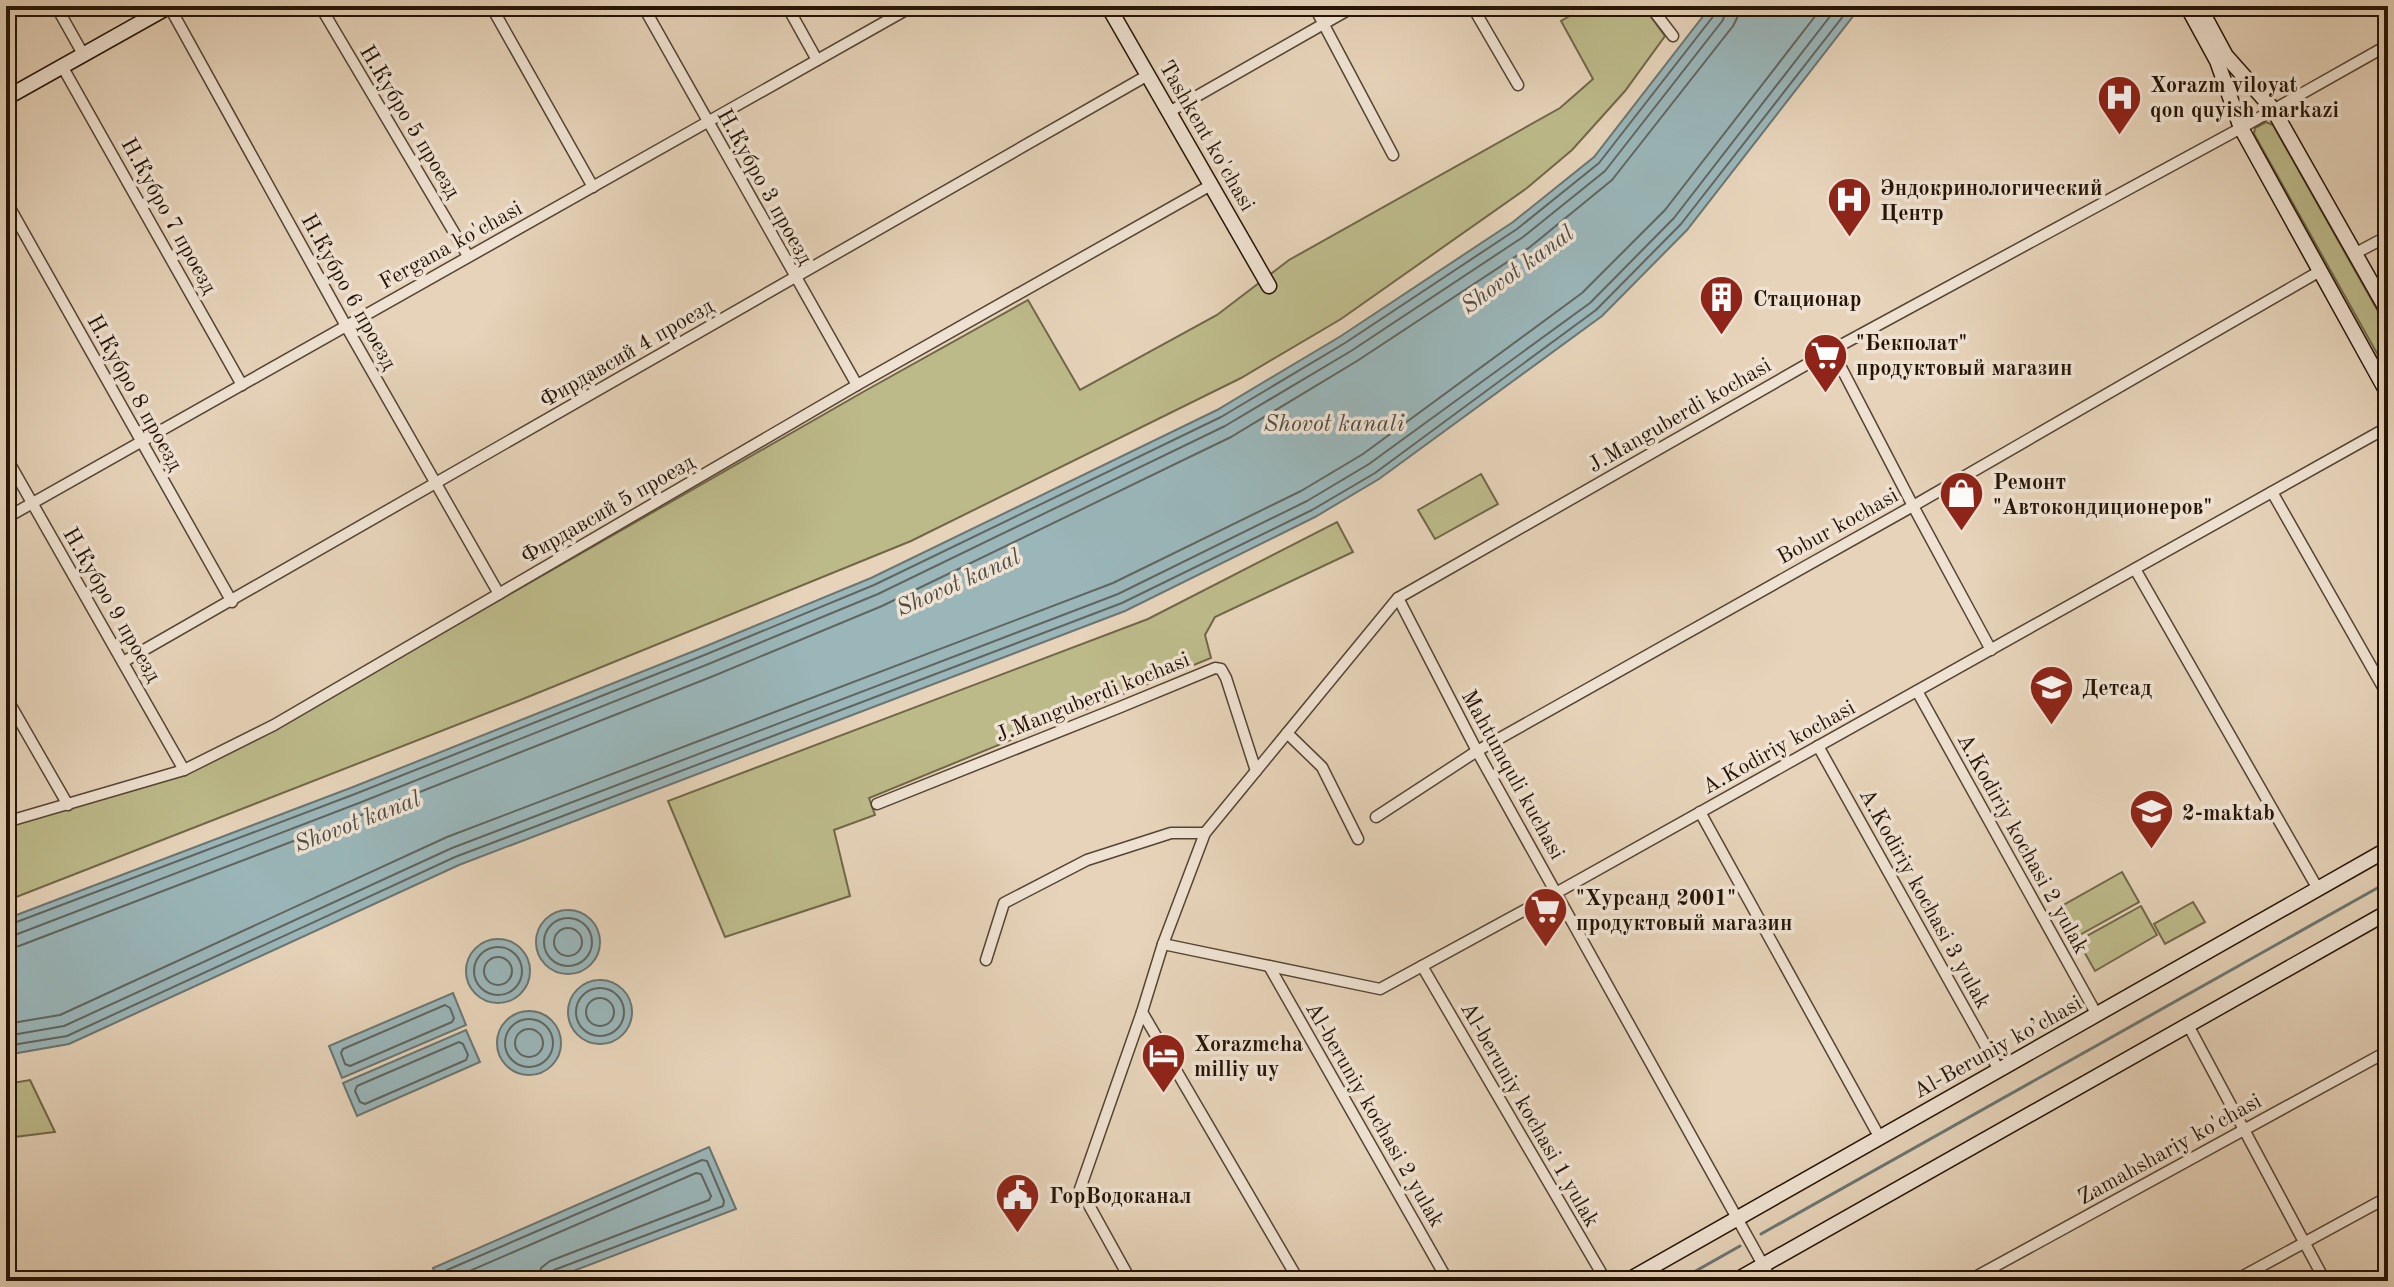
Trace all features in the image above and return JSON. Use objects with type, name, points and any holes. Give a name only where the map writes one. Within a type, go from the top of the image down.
[{"type":"main road","points":[[6,98],[170,6]]},
{"type":"main road","name":"Tashkent ko'chasi","points":[[1108,6],[1269,286]]},
{"type":"main road","points":[[2187,6],[2217,61],[2241,128],[2388,394]]},
{"type":"main road","points":[[2199,6],[2226,56],[2273,109],[2388,312]]},
{"type":"main road","name":"Al-Beruniy ko’chasi","points":[[1627,1281],[2388,849]]},
{"type":"main road","points":[[1735,1281],[2388,912]]},
{"type":"street","points":[[56,6],[83,54]]},
{"type":"street","name":"Н.Кубро 6 проезд","points":[[170,6],[346,326],[499,594]]},
{"type":"street","name":"Н.Кубро 5 проезд","points":[[320,6],[468,256]]},
{"type":"street","points":[[491,6],[593,187]]},
{"type":"street","name":"Н.Кубро 3 проезд","points":[[643,6],[857,385]]},
{"type":"street","points":[[787,6],[817,60]]},
{"type":"street","name":"Fergana ko'chasi","points":[[6,518],[913,6]]},
{"type":"street","points":[[1314,6],[1393,155]]},
{"type":"street","points":[[1169,112],[1355,6]]},
{"type":"street","points":[[1472,6],[1518,85]]},
{"type":"street","points":[[1650,6],[1673,36]]},
{"type":"street","name":"J.Manguberdi kochasi","points":[[1128,1280],[1080,1189],[1163,944],[1205,833],[1398,598],[1832,350],[2388,45]]},
{"type":"street","name":"Н.Кубро 7 проезд","points":[[62,66],[242,385]]},
{"type":"street","name":"Фирдавсий 4 проезд","points":[[123,662],[1148,75]]},
{"type":"street","name":"Фирдавсий 5 проезд","points":[[6,822],[184,770],[274,725],[857,385],[1211,185]]},
{"type":"street","name":"Н.Кубро 8 проезд","points":[[6,201],[232,602]]},
{"type":"street","points":[[2356,253],[2388,236]]},
{"type":"street","name":"Bobur kochasi","points":[[1376,817],[1477,751],[1913,506],[2320,271]]},
{"type":"street","points":[[1832,350],[1991,650]]},
{"type":"street","name":"A.Kodiriy kochasi","points":[[1163,944],[1380,989],[2388,427]]},
{"type":"street","name":"Н.Кубро 9 проезд","points":[[6,457],[184,770]]},
{"type":"street","points":[[2272,492],[2388,696]]},
{"type":"street","points":[[2135,569],[2318,889]]},
{"type":"street","name":"Mahtumquli kuchasi","points":[[1398,598],[1477,751],[1772,1281]]},
{"type":"street","name":"J.Manguberdi kochasi","points":[[877,804],[1215,668],[1221,669],[1226,678],[1256,771]]},
{"type":"street","name":"A.Kodiriy kochasi 2 yulak","points":[[1917,691],[2097,1015]]},
{"type":"street","points":[[6,697],[68,805]]},
{"type":"street","points":[[1287,733],[1322,767],[1358,839]]},
{"type":"street","name":"A.Kodiriy kochasi 3 yulak","points":[[1818,746],[1999,1070]]},
{"type":"street","points":[[1700,812],[1880,1138]]},
{"type":"street","points":[[986,960],[1004,903],[1087,860],[1171,833],[1205,833]]},
{"type":"street","name":"Al-beruniy kochasi 2 yulak","points":[[1269,966],[1448,1281]]},
{"type":"street","name":"Al-beruniy kochasi 1 yulak","points":[[1422,966],[1606,1281]]},
{"type":"street","points":[[1142,1012],[1299,1281]]},
{"type":"street","points":[[2188,1025],[2325,1281]]},
{"type":"street","name":"Zamahshariy ko'chasi","points":[[1968,1281],[2388,1051]]},
{"type":"street","points":[[2234,1281],[2388,1197]]},
{"type":"shaded area","points":[[1587,6],[1643,6],[1665,36],[1625,91],[1572,150],[1527,188],[1341,319],[1241,378],[911,541],[518,701],[6,901],[6,827],[81,803],[260,737],[1028,300],[1080,390],[1217,315],[1289,260],[1560,108],[1593,79],[1561,21]]},
{"type":"shaded area","points":[[2266,122],[2273,125],[2388,329],[2388,373],[2254,134],[2255,128]]},
{"type":"shaded area","points":[[1481,474],[1498,504],[1435,539],[1418,510]]},
{"type":"shaded area","points":[[1337,522],[1353,552],[1215,617],[1205,635],[1211,658],[869,798],[875,815],[834,830],[850,896],[725,937],[668,801],[1148,619]]},
{"type":"shaded area","points":[[2122,872],[2139,902],[2076,937],[2060,907]]},
{"type":"shaded area","points":[[2193,902],[2205,922],[2165,944],[2154,924]]},
{"type":"shaded area","points":[[2141,906],[2157,935],[2095,971],[2078,941]]},
{"type":"shaded area","points":[[30,1080],[55,1132],[6,1138],[6,1084]]},
{"type":"water","name":"Shovot kanali","points":[[1711,6],[1861,6],[1687,230],[1602,316],[1379,479],[1315,517],[1125,611],[459,865],[69,1044],[6,1055],[6,919],[353,787],[871,578],[1217,410],[1341,336],[1513,222],[1594,157]]},
{"type":"water","points":[[568,910],[586,916],[594,924],[600,942],[594,960],[586,968],[568,974],[550,968],[542,960],[536,942],[542,924],[550,916]]},
{"type":"water","points":[[498,939],[516,945],[524,953],[530,971],[524,989],[516,997],[498,1003],[480,997],[472,989],[466,971],[472,953],[480,945]]},
{"type":"water","points":[[600,980],[618,986],[626,994],[632,1012],[626,1030],[618,1038],[600,1044],[582,1038],[574,1030],[568,1012],[574,994],[582,986]]},
{"type":"water","points":[[453,993],[466,1025],[342,1078],[329,1046]]},
{"type":"water","points":[[529,1011],[547,1017],[555,1025],[561,1043],[555,1061],[547,1069],[529,1075],[511,1069],[503,1061],[497,1043],[503,1025],[511,1017]]},
{"type":"water","points":[[466,1030],[480,1062],[357,1116],[343,1083]]},
{"type":"water","points":[[709,1147],[736,1209],[547,1281],[438,1281],[433,1268]]},
{"type":"waterway","points":[[1761,1234],[2388,882]]},
{"type":"waterway","points":[[1678,1281],[1740,1246]]},
{"type":"place","name":"Xorazm viloyat qon quyish markazi","points":[[2119,136]]},
{"type":"place","name":"Эндокринологический Центр","points":[[1849,239]]},
{"type":"place","name":"Стационар","points":[[1722,337]]},
{"type":"place","name":"\"Бекполат\" продуктовый магазин","points":[[1825,394]]},
{"type":"place","name":"Ремонт \"Автокондиционеров\"","points":[[1962,533]]},
{"type":"place","name":"Детсад","points":[[2051,726]]},
{"type":"place","name":"2-maktab","points":[[2151,851]]},
{"type":"place","name":"\"Хурсанд 2001\" продуктовый магазин","points":[[1545,949]]},
{"type":"place","name":"Xorazmcha milliy uy","points":[[1163,1095]]},
{"type":"place","name":"ГорВодоканал","points":[[1018,1234]]},
{"type":"water label","name":"Shovot kanal","points":[[1517,269]]},
{"type":"water label","name":"Shovot kanal","points":[[958,582]]},
{"type":"water label","name":"Shovot kanal","points":[[357,821]]}]
